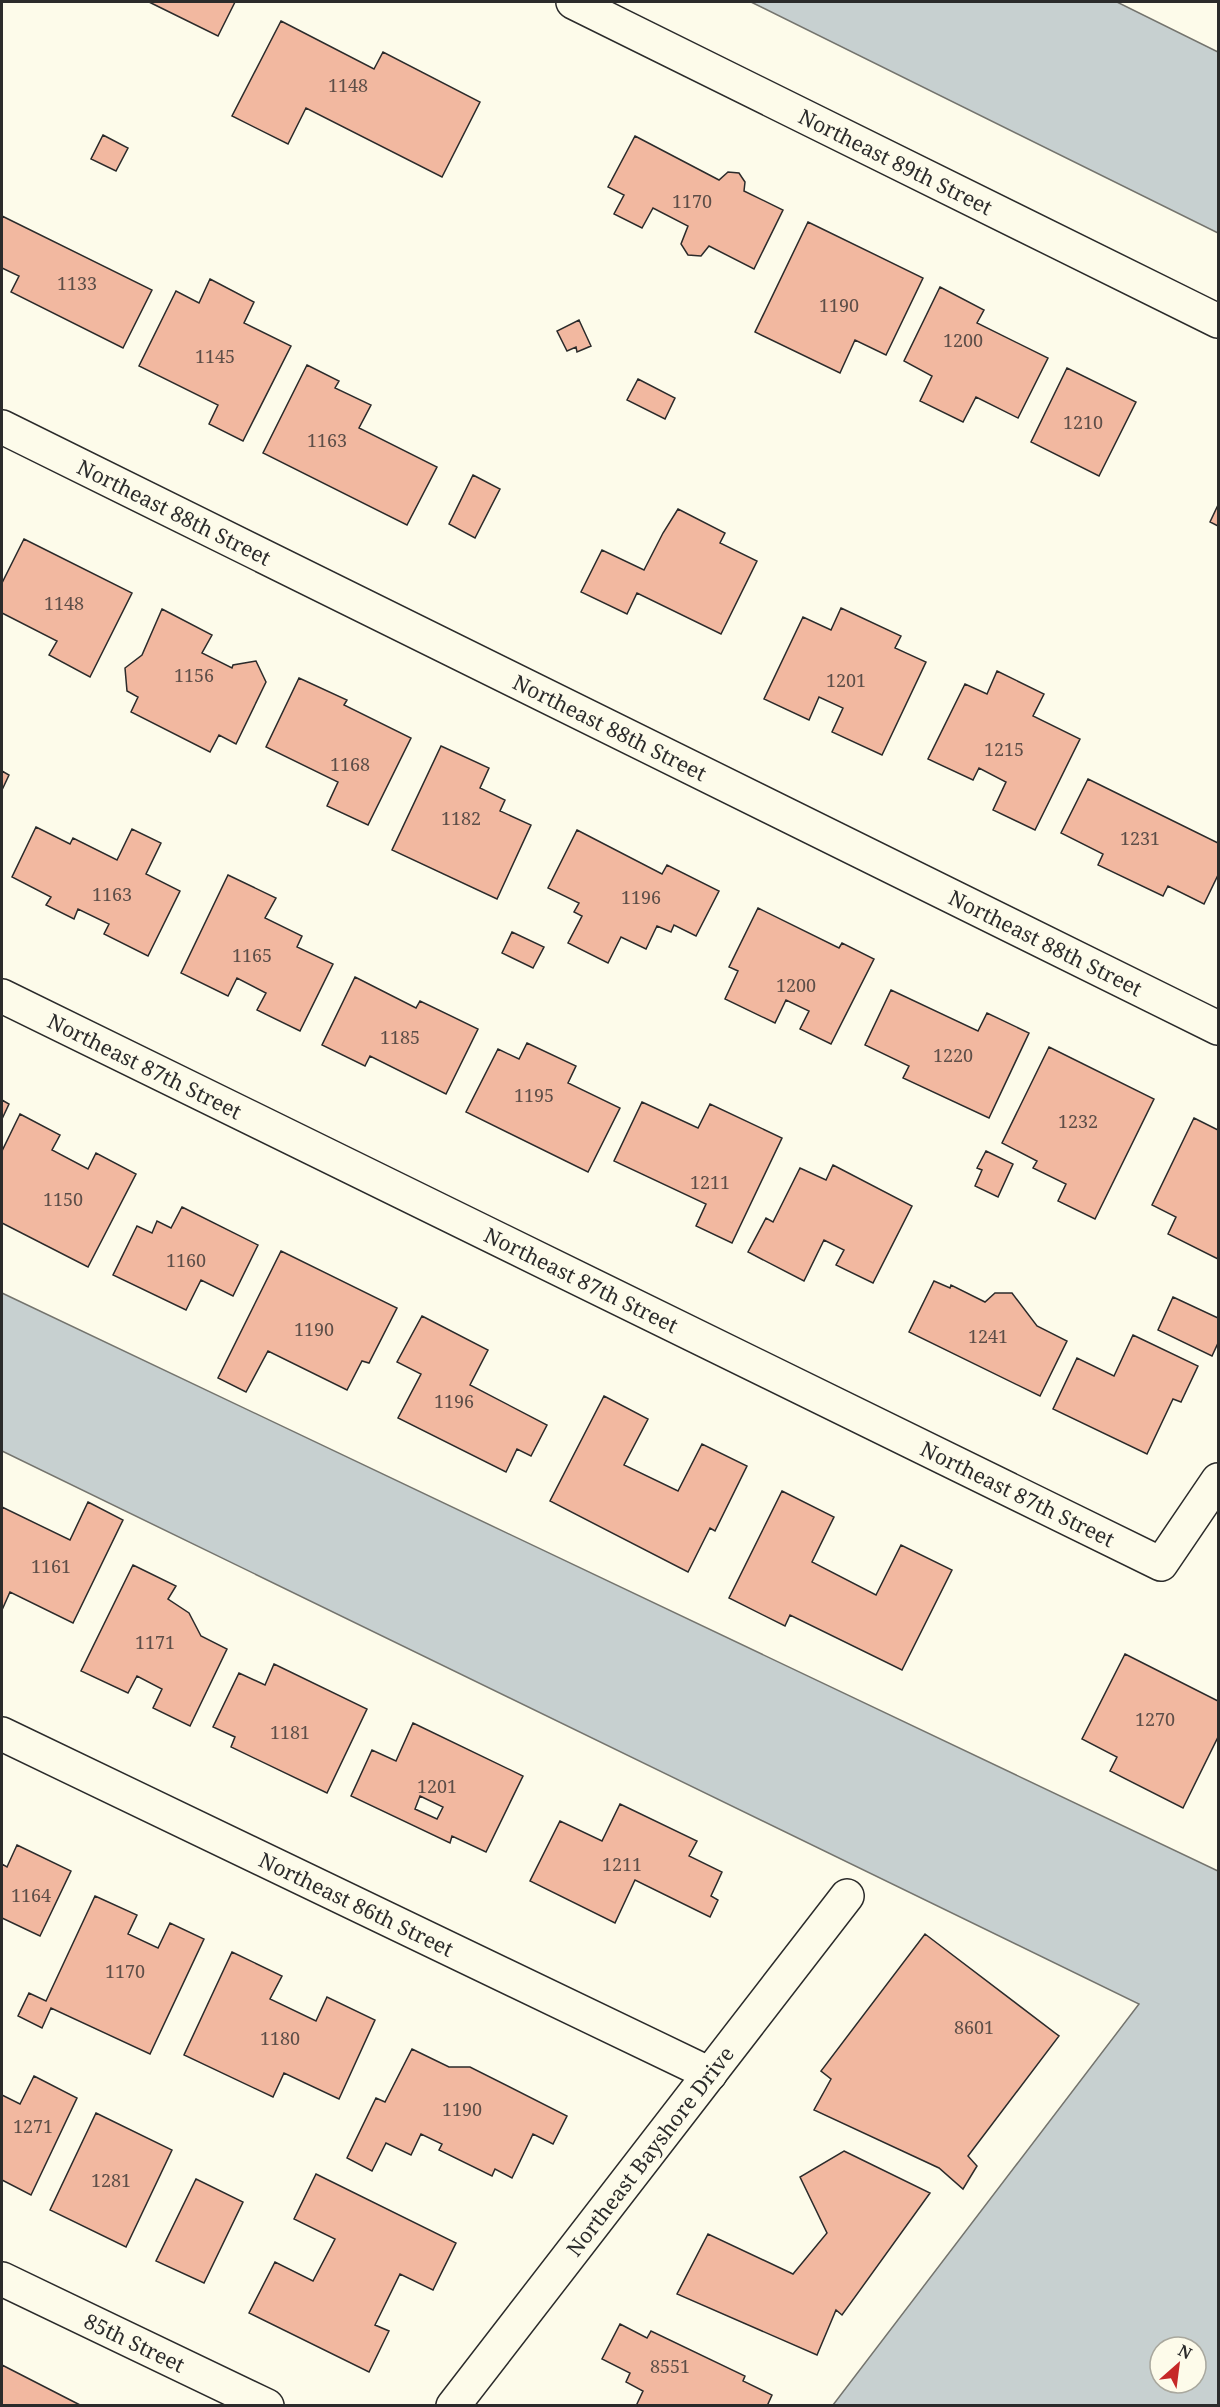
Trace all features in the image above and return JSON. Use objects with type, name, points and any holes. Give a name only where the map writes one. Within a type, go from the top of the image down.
[{"type":"street","name":"Northeast 89th Street","points":[[573,2],[1218,321]]},
{"type":"street","name":"Northeast 88th Street","points":[[2,427],[1218,1028]]},
{"type":"street","name":"Northeast 87th Street","points":[[2,996],[1161,1564],[1218,1480]]},
{"type":"street","name":"Northeast 86th Street","points":[[2,1734],[710,2074]]},
{"type":"street","name":"Northeast Bayshore Drive","points":[[453,2406],[847,1896]]},
{"type":"street","name":"85th Street","points":[[2,2278],[267,2406]]},
{"type":"shaded area","points":[[751,2],[1117,2],[1218,52],[1218,233]]},
{"type":"shaded area","points":[[2,1293],[1218,1871],[1218,2405],[833,2405],[1139,2004],[2,1451]]},
{"type":"building","points":[[149,2],[235,2],[218,36]]},
{"type":"building","points":[[281,21],[374,69],[383,52],[480,102],[442,177],[306,108],[288,144],[232,116]]},
{"type":"building","points":[[103,135],[128,148],[116,171],[91,159]]},
{"type":"building","points":[[635,136],[719,180],[728,172],[739,173],[745,182],[744,191],[783,210],[754,269],[709,246],[701,256],[688,255],[681,244],[688,226],[653,208],[642,228],[614,214],[624,195],[608,187]]},
{"type":"building","points":[[2,216],[152,290],[123,348],[11,292],[19,276],[2,268]]},
{"type":"building","points":[[808,222],[923,278],[886,355],[855,340],[840,373],[755,332]]},
{"type":"building","points":[[210,279],[254,302],[244,323],[291,346],[243,441],[209,424],[218,405],[139,366],[176,291],[199,303]]},
{"type":"building","points":[[940,287],[984,310],[977,323],[1048,358],[1018,418],[976,397],[963,422],[920,401],[932,376],[904,361]]},
{"type":"building","points":[[579,320],[591,346],[577,352],[576,347],[567,351],[557,331]]},
{"type":"building","points":[[307,365],[339,381],[335,388],[371,405],[359,428],[437,467],[407,525],[263,453]]},
{"type":"building","points":[[1067,368],[1136,402],[1099,476],[1031,442]]},
{"type":"building","points":[[638,379],[675,398],[665,419],[627,400]]},
{"type":"building","points":[[473,475],[500,489],[475,538],[449,524]]},
{"type":"building","points":[[1218,505],[1218,526],[1210,522]]},
{"type":"building","points":[[678,509],[725,533],[720,543],[757,561],[721,634],[637,593],[627,614],[581,592],[602,550],[644,570]]},
{"type":"building","points":[[24,539],[132,593],[90,677],[49,655],[57,641],[2,613],[2,583]]},
{"type":"building","points":[[841,608],[901,636],[895,648],[926,662],[882,755],[832,732],[843,708],[819,697],[809,720],[764,699],[803,617],[831,630]]},
{"type":"building","points":[[162,609],[212,635],[202,653],[232,668],[233,665],[256,661],[266,682],[236,744],[219,735],[210,752],[131,712],[138,697],[127,691],[125,668],[142,655]]},
{"type":"building","points":[[997,671],[1044,694],[1033,716],[1080,739],[1035,830],[993,810],[1006,782],[979,768],[973,780],[928,759],[965,684],[987,694]]},
{"type":"building","points":[[299,678],[347,700],[344,705],[411,738],[368,825],[327,806],[338,782],[266,747]]},
{"type":"building","points":[[441,746],[489,768],[480,788],[505,800],[500,811],[531,825],[497,899],[392,850]]},
{"type":"building","points":[[2,771],[9,775],[2,790]]},
{"type":"building","points":[[1088,779],[1218,843],[1218,875],[1204,904],[1168,886],[1163,896],[1098,865],[1103,854],[1061,833]]},
{"type":"building","points":[[36,827],[70,844],[73,838],[117,860],[132,829],[161,843],[146,874],[180,891],[148,956],[104,934],[109,924],[78,909],[74,919],[46,905],[51,897],[12,877]]},
{"type":"building","points":[[577,830],[662,874],[667,865],[719,891],[696,936],[674,925],[671,932],[657,926],[646,949],[621,937],[608,963],[568,943],[582,916],[574,912],[579,903],[548,888]]},
{"type":"building","points":[[228,875],[276,898],[265,918],[302,936],[297,947],[333,964],[300,1031],[257,1010],[266,993],[237,978],[228,996],[181,973]]},
{"type":"building","points":[[758,908],[839,948],[842,943],[874,959],[831,1044],[800,1029],[809,1011],[786,1000],[775,1023],[725,999],[738,971],[729,967]]},
{"type":"building","points":[[512,932],[544,947],[533,968],[502,953]]},
{"type":"building","points":[[355,977],[416,1008],[420,1001],[478,1029],[446,1094],[370,1056],[365,1066],[322,1045]]},
{"type":"building","points":[[891,990],[978,1031],[987,1013],[1029,1033],[989,1118],[903,1078],[909,1066],[865,1045]]},
{"type":"building","points":[[527,1043],[576,1066],[568,1083],[620,1108],[588,1172],[466,1112],[498,1049],[519,1059]]},
{"type":"building","points":[[1049,1047],[1154,1099],[1095,1219],[1058,1201],[1066,1184],[1033,1168],[1037,1161],[1002,1143]]},
{"type":"building","points":[[2,1100],[9,1104],[2,1119]]},
{"type":"building","points":[[642,1102],[698,1128],[710,1104],[782,1138],[732,1243],[696,1226],[706,1204],[614,1161]]},
{"type":"building","points":[[20,1114],[60,1135],[52,1150],[88,1169],[96,1153],[136,1174],[88,1267],[2,1223],[2,1151]]},
{"type":"building","points":[[1194,1118],[1218,1130],[1218,1259],[1168,1234],[1176,1217],[1152,1205]]},
{"type":"building","points":[[986,1151],[1013,1164],[998,1197],[975,1186],[982,1170],[977,1168]]},
{"type":"building","points":[[833,1165],[912,1206],[873,1283],[836,1265],[844,1250],[824,1240],[804,1281],[748,1252],[766,1218],[773,1222],[800,1168],[826,1180]]},
{"type":"building","points":[[182,1207],[258,1245],[233,1296],[201,1280],[186,1310],[113,1275],[137,1226],[152,1233],[157,1221],[171,1228]]},
{"type":"building","points":[[281,1251],[397,1308],[369,1363],[362,1361],[347,1390],[268,1351],[246,1392],[218,1378]]},
{"type":"building","points":[[934,1281],[950,1288],[951,1285],[985,1302],[995,1293],[1012,1293],[1037,1326],[1067,1341],[1040,1396],[909,1332]]},
{"type":"building","points":[[1173,1297],[1218,1318],[1218,1343],[1212,1356],[1158,1330]]},
{"type":"building","points":[[422,1316],[488,1350],[470,1385],[547,1425],[531,1456],[517,1449],[506,1472],[398,1418],[421,1374],[397,1362]]},
{"type":"building","points":[[1133,1335],[1198,1366],[1181,1402],[1173,1399],[1147,1454],[1053,1409],[1077,1358],[1114,1376]]},
{"type":"building","points":[[604,1396],[648,1419],[624,1465],[678,1491],[702,1444],[747,1466],[715,1531],[710,1528],[688,1572],[550,1501]]},
{"type":"building","points":[[782,1491],[834,1517],[812,1562],[876,1595],[901,1545],[952,1570],[902,1670],[790,1615],[785,1626],[729,1598]]},
{"type":"building","points":[[88,1502],[123,1520],[73,1623],[10,1592],[2,1610],[2,1507],[70,1540]]},
{"type":"building","points":[[133,1565],[176,1586],[168,1599],[189,1613],[201,1636],[227,1649],[190,1726],[153,1708],[162,1689],[137,1676],[128,1693],[81,1671]]},
{"type":"building","points":[[1125,1654],[1218,1701],[1218,1737],[1183,1808],[1110,1771],[1117,1757],[1082,1739]]},
{"type":"building","points":[[274,1664],[367,1709],[327,1793],[231,1747],[235,1737],[213,1727],[239,1673],[265,1685]]},
{"type":"building","points":[[413,1723],[523,1776],[486,1852],[452,1836],[450,1843],[351,1796],[372,1750],[396,1761]],"holes":[[[420,1796],[443,1807],[437,1819],[415,1809]]]},
{"type":"building","points":[[620,1804],[697,1841],[689,1856],[722,1872],[711,1896],[718,1900],[710,1917],[635,1880],[615,1923],[530,1881],[560,1821],[602,1841]]},
{"type":"building","points":[[17,1845],[71,1871],[40,1936],[2,1918],[2,1864],[7,1867]]},
{"type":"building","points":[[95,1896],[137,1915],[128,1934],[158,1948],[170,1923],[204,1939],[150,2054],[51,2008],[42,2028],[18,2016],[29,1993],[46,2001]]},
{"type":"building","points":[[925,1934],[1059,2036],[968,2156],[977,2166],[963,2189],[939,2168],[814,2110],[831,2079],[821,2071]]},
{"type":"building","points":[[232,1952],[282,1976],[270,1999],[316,2021],[327,1997],[375,2020],[339,2099],[284,2073],[273,2097],[184,2055]]},
{"type":"building","points":[[412,2049],[449,2067],[470,2067],[567,2116],[553,2144],[533,2134],[512,2178],[495,2169],[492,2176],[439,2150],[442,2144],[421,2134],[411,2155],[386,2143],[372,2171],[347,2158],[376,2098],[385,2102]]},
{"type":"building","points":[[34,2076],[77,2098],[31,2195],[2,2180],[2,2095],[20,2104]]},
{"type":"building","points":[[96,2113],[172,2150],[126,2247],[50,2210]]},
{"type":"building","points":[[844,2151],[930,2193],[842,2315],[836,2310],[817,2355],[677,2294],[708,2234],[793,2274],[827,2233],[800,2177]]},
{"type":"building","points":[[316,2174],[456,2243],[433,2290],[400,2274],[375,2325],[389,2331],[369,2372],[249,2313],[275,2262],[313,2281],[335,2239],[294,2219]]},
{"type":"building","points":[[196,2179],[243,2202],[204,2283],[156,2261]]},
{"type":"building","points":[[620,2324],[647,2338],[651,2331],[745,2376],[743,2381],[772,2395],[767,2406],[636,2406],[643,2391],[626,2382],[630,2373],[602,2359]]},
{"type":"building","points":[[2,2365],[82,2406],[2,2406]]}]
